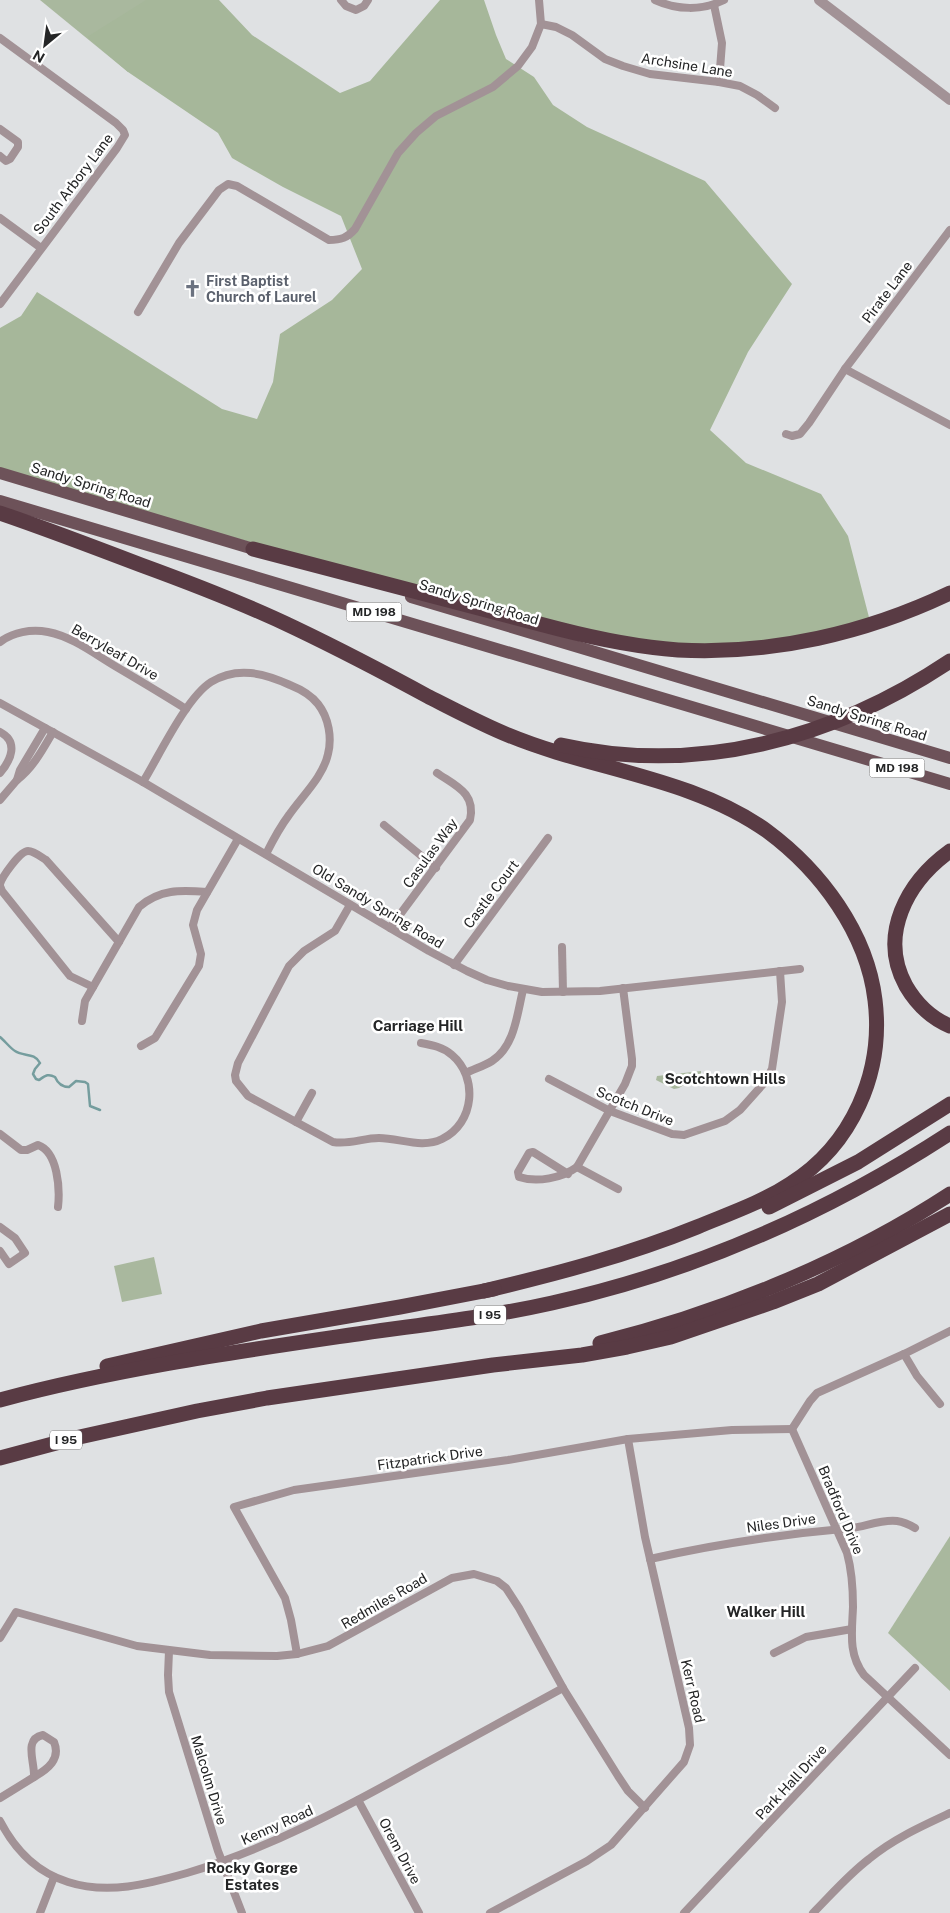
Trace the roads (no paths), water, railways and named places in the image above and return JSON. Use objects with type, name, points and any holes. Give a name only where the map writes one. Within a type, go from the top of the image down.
[{"type":"highway","points":[[0,513],[259,611],[336,648],[481,724],[533,745],[712,800],[762,828],[793,852],[824,886],[843,913],[856,937],[870,973],[876,1011],[875,1053],[866,1089],[858,1108],[837,1142],[807,1172],[767,1198],[640,1249],[554,1274],[484,1291]]},
{"type":"highway","points":[[253,548],[568,632],[605,640],[679,650],[723,650],[758,647],[827,636],[871,624],[950,593]]},
{"type":"highway","points":[[451,708],[507,730],[565,746],[637,755],[705,753],[778,741],[833,723],[902,692],[950,661]]},
{"type":"highway","points":[[950,850],[921,876],[903,904],[895,935],[898,965],[911,995],[932,1016],[950,1026]]},
{"type":"highway","points":[[4,1399],[126,1360],[192,1345],[484,1291],[592,1269],[634,1258],[742,1219],[790,1197],[858,1162],[950,1104]]},
{"type":"highway","name":"I 95","points":[[4,1399],[71,1382],[193,1358],[487,1315],[551,1303],[651,1277],[750,1241],[793,1222],[870,1182],[950,1133]]},
{"type":"highway","name":"I 95","points":[[0,1458],[112,1429],[197,1411],[268,1398],[493,1365],[563,1352],[615,1339],[716,1308],[768,1288],[896,1226],[950,1194]]},
{"type":"highway","points":[[493,1365],[582,1355],[671,1337],[773,1302],[818,1284],[921,1230],[950,1212]]},
{"type":"main road","name":"Sandy Spring Road","points":[[0,473],[950,758]]},
{"type":"main road","name":"MD 198","points":[[0,501],[950,784]]},
{"type":"street","points":[[341,0],[346,6],[356,10],[364,6],[368,0]]},
{"type":"street","points":[[138,312],[179,243],[219,190],[228,184],[237,186],[329,240],[340,240],[348,237],[355,229],[398,153],[416,133],[436,116],[493,87],[518,66],[532,47],[541,24],[539,0]]},
{"type":"street","points":[[655,0],[683,8],[714,5],[724,0]]},
{"type":"street","points":[[819,0],[950,100]]},
{"type":"street","points":[[714,5],[722,43],[719,82]]},
{"type":"street","name":"Archsine Lane","points":[[541,24],[556,27],[572,35],[606,59],[623,66],[650,74],[740,86],[775,108]]},
{"type":"street","name":"South Arbory Lane","points":[[0,38],[116,123],[124,132],[124,138],[117,148],[0,304]]},
{"type":"street","points":[[0,129],[18,142],[18,147],[10,159],[6,161],[0,156]]},
{"type":"street","points":[[0,218],[41,248]]},
{"type":"street","name":"Pirate Lane","points":[[786,434],[796,435],[804,428],[845,369],[950,230]]},
{"type":"street","points":[[845,369],[950,425]]},
{"type":"street","name":"Berryleaf Drive","points":[[0,642],[6,637],[24,632],[41,631],[55,634],[77,643],[186,708]]},
{"type":"street","points":[[143,782],[186,708],[195,696],[209,683],[229,674],[244,672],[262,674],[306,693],[320,706],[327,720],[330,734],[326,761],[317,777],[281,826],[266,854]]},
{"type":"street","name":"Old Sandy Spring Road","points":[[0,703],[143,782],[454,965],[482,978],[523,990],[563,992],[623,988],[800,969]]},
{"type":"street","points":[[17,780],[20,770],[45,728]]},
{"type":"street","points":[[0,732],[7,737],[12,747],[11,756],[1,772],[17,780]]},
{"type":"street","points":[[0,800],[17,780],[25,774],[53,732]]},
{"type":"street","name":"Casulas Way","points":[[390,928],[436,868],[470,820],[472,814],[471,804],[466,794],[437,773]]},
{"type":"street","points":[[384,825],[436,868]]},
{"type":"street","name":"Castle Court","points":[[454,965],[548,838]]},
{"type":"street","points":[[141,1046],[155,1038],[200,966],[201,954],[193,925],[197,910],[238,839]]},
{"type":"street","points":[[93,987],[70,976],[2,891],[0,885],[5,874],[22,852],[27,850],[34,852],[46,860],[119,942]]},
{"type":"street","points":[[82,1021],[86,1001],[138,907],[150,898],[163,893],[179,891],[207,892]]},
{"type":"street","points":[[350,905],[335,931],[304,951],[289,966],[246,1048],[236,1070],[236,1081],[248,1096],[327,1140],[340,1144],[378,1138],[413,1143],[438,1141],[451,1133],[466,1113],[470,1094],[466,1073],[457,1059],[446,1050],[421,1043]]},
{"type":"street","points":[[562,947],[563,992]]},
{"type":"street","name":"Scotch Drive","points":[[549,1079],[610,1111],[667,1133],[681,1136],[731,1118],[765,1082],[774,1064],[782,1002],[780,971]]},
{"type":"street","points":[[568,1174],[534,1152],[529,1153],[518,1172],[519,1177],[524,1179],[557,1177],[568,1174],[577,1167],[610,1111],[625,1084],[632,1066],[632,1051],[623,988]]},
{"type":"street","points":[[466,1073],[491,1062],[506,1045],[513,1030],[523,990]]},
{"type":"street","points":[[296,1122],[312,1092]]},
{"type":"street","points":[[0,1134],[21,1150],[28,1150],[38,1145],[47,1151],[55,1167],[58,1181],[58,1207]]},
{"type":"street","points":[[577,1167],[618,1189]]},
{"type":"street","points":[[0,1227],[15,1238],[25,1253],[9,1264],[0,1251]]},
{"type":"street","points":[[792,1429],[810,1400],[818,1393],[950,1331]]},
{"type":"street","points":[[904,1354],[916,1376],[940,1404]]},
{"type":"street","name":"Fitzpatrick Drive","points":[[297,1654],[285,1598],[234,1507],[302,1489],[489,1462],[628,1439],[732,1430],[792,1429]]},
{"type":"street","name":"Bradford Drive","points":[[792,1429],[848,1553],[853,1597],[853,1652],[858,1666],[864,1675],[950,1755]]},
{"type":"street","name":"Kerr Road","points":[[490,1913],[600,1854],[621,1836],[645,1808],[684,1762],[688,1751],[689,1728],[650,1559],[628,1439]]},
{"type":"street","name":"Niles Drive","points":[[650,1559],[732,1543],[836,1528],[897,1521],[915,1528]]},
{"type":"street","name":"Redmiles Road","points":[[0,1638],[16,1612],[102,1637],[169,1651],[210,1655],[277,1656],[297,1654],[328,1646],[347,1637],[429,1589],[452,1578],[474,1574],[497,1581],[506,1588],[563,1688],[628,1791],[645,1808]]},
{"type":"street","points":[[774,1653],[806,1637],[852,1629]]},
{"type":"street","name":"Malcolm Drive","points":[[169,1651],[169,1692],[223,1862],[242,1913]]},
{"type":"street","name":"Park Hall Drive","points":[[684,1913],[915,1668]]},
{"type":"street","name":"Kenny Road","points":[[0,1821],[7,1834],[25,1857],[36,1868],[54,1878],[69,1883],[95,1887],[135,1886],[223,1862],[300,1830],[563,1688]]},
{"type":"street","points":[[0,1798],[34,1777],[49,1767],[56,1754],[54,1742],[43,1735],[35,1738],[32,1744],[34,1777]]},
{"type":"street","name":"Orem Drive","points":[[358,1800],[419,1913]]},
{"type":"street","points":[[813,1913],[849,1876],[872,1856],[906,1835],[950,1813]]},
{"type":"street","points":[[40,1913],[54,1878]]},
{"type":"waterway","points":[[0,1037],[15,1051],[35,1057],[38,1060],[40,1063],[33,1074],[36,1079],[39,1080],[50,1075],[55,1077],[62,1086],[69,1087],[76,1081],[88,1084],[90,1106],[100,1110]]},
{"type":"place","name":"First Baptist Church of Laurel","points":[[192,289]]},
{"type":"district","name":"Carriage Hill","points":[[418,1026]]},
{"type":"district","name":"Scotchtown Hills","points":[[725,1079]]},
{"type":"district","name":"Walker Hill","points":[[766,1612]]},
{"type":"district","name":"Rocky Gorge Estates","points":[[252,1876]]}]
